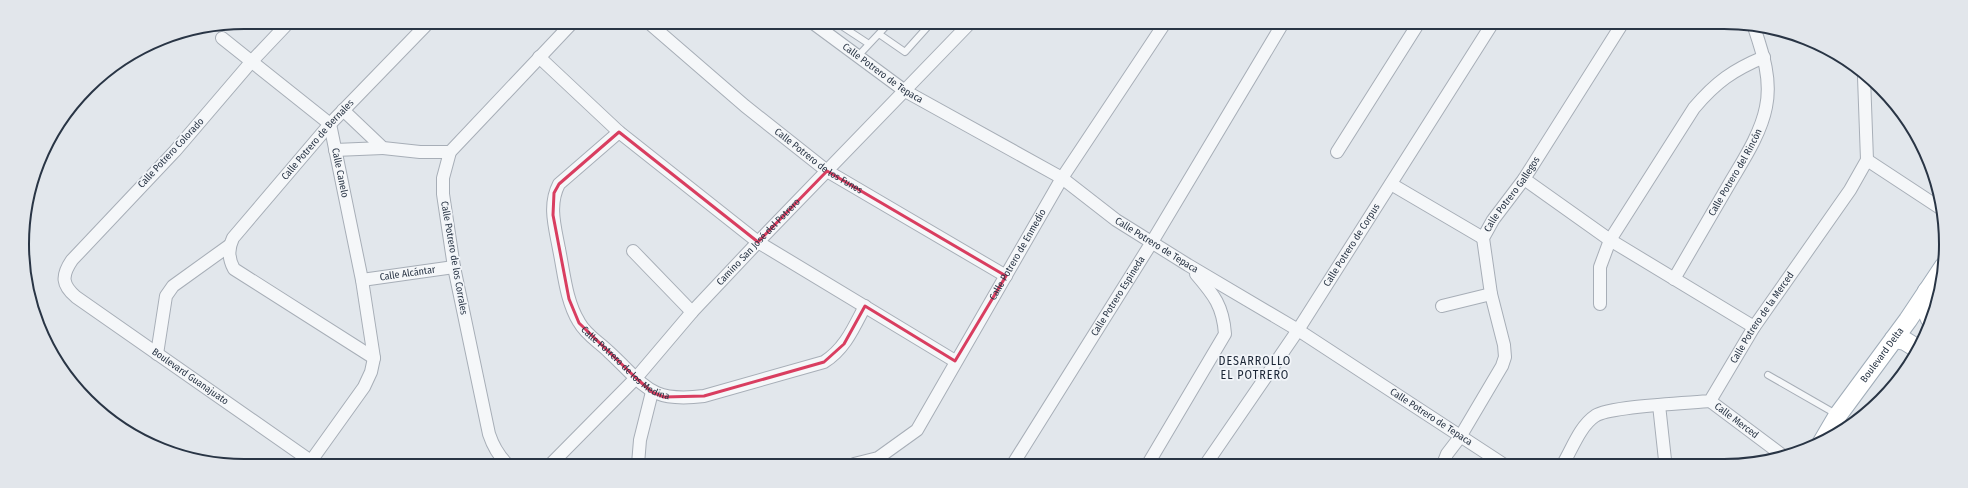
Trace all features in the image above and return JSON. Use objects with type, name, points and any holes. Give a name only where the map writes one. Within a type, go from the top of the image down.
[{"type":"main road","name":"Boulevard Delta","points":[[1828,432],[1838,415],[1894,339],[1936,277]]},
{"type":"main road","points":[[1927,291],[1926,310],[1928,314]]},
{"type":"main road","points":[[1894,339],[1905,341],[1913,346]]},
{"type":"street","name":"Calle Potrero Colorado","points":[[66,287],[64,275],[66,268],[72,260],[175,151],[252,61],[282,29]]},
{"type":"street","name":"Calle Potrero de Bernales","points":[[230,245],[233,238],[330,124],[422,29]]},
{"type":"street","name":"Calle Potrero de los Corrales","points":[[503,459],[493,446],[489,434],[454,267],[443,178],[450,152],[566,29]]},
{"type":"street","name":"Calle Potrero de los Funes","points":[[657,29],[744,106],[828,171],[1006,276]]},
{"type":"street","name":"Calle Potrero de Tepaca","points":[[821,29],[905,91],[1062,178],[1116,220],[1188,265],[1298,330],[1494,459]]},
{"type":"street","name":"Camino San José del Potrero","points":[[556,459],[636,378],[692,312],[758,242],[905,91],[919,73],[964,29]]},
{"type":"street","name":"Calle Potrero de Enmedio","points":[[874,459],[878,458],[917,430],[955,361],[1062,178],[1161,29]]},
{"type":"street","name":"Calle Potrero Espineda","points":[[1016,459],[1152,242],[1279,29]]},
{"type":"street","points":[[1337,152],[1415,29]]},
{"type":"street","name":"Calle Potrero de Corpus","points":[[1209,459],[1298,330],[1489,29]]},
{"type":"street","name":"Calle Potrero Gallegos","points":[[1444,459],[1460,437],[1502,366],[1505,357],[1504,345],[1491,294],[1483,238],[1493,220],[1524,179],[1619,29]]},
{"type":"street","name":"Calle Potrero del Rincón","points":[[1674,279],[1743,161],[1758,131],[1766,107],[1767,76],[1764,57],[1756,32]]},
{"type":"street","points":[[222,38],[330,124]]},
{"type":"street","points":[[539,57],[619,132],[758,242],[955,361]]},
{"type":"street","points":[[1600,304],[1600,267],[1610,240],[1694,108],[1708,91],[1727,75],[1764,57]]},
{"type":"street","points":[[1864,80],[1867,160],[1935,205]]},
{"type":"street","points":[[343,110],[383,148]]},
{"type":"street","name":"Calle Canelo","points":[[316,459],[364,387],[374,358],[362,280],[330,124]]},
{"type":"street","name":"Calle Potrero de los Medina","points":[[619,132],[559,184],[554,193],[553,215],[569,299],[579,323],[589,336],[608,351],[652,392],[664,397],[684,398],[704,396],[824,362],[835,356],[844,344],[865,306]]},
{"type":"street","points":[[335,150],[383,148],[420,152],[450,152]]},
{"type":"street","name":"Calle Potrero de la Merced","points":[[1710,402],[1754,327],[1850,190],[1867,160]]},
{"type":"street","points":[[1524,179],[1610,240],[1754,327]]},
{"type":"street","points":[[1391,184],[1483,238]]},
{"type":"street","points":[[230,245],[230,261],[234,269],[374,358]]},
{"type":"street","points":[[156,354],[166,296],[173,286],[230,245]]},
{"type":"street","points":[[632,251],[692,312]]},
{"type":"street","points":[[1151,459],[1225,334],[1224,318],[1215,296],[1188,265]]},
{"type":"street","name":"Calle Alcántar","points":[[362,280],[454,267]]},
{"type":"street","name":"Boulevard Guanajuato","points":[[66,287],[76,297],[307,459]]},
{"type":"street","points":[[1442,306],[1491,294]]},
{"type":"street","points":[[638,459],[640,440],[652,392]]},
{"type":"street","points":[[1566,459],[1584,428],[1595,415],[1612,410],[1710,402]]},
{"type":"street","name":"Calle Merced","points":[[1710,402],[1778,452]]},
{"type":"street","points":[[1659,405],[1665,459]]},
{"type":"lane","points":[[846,29],[868,44]]},
{"type":"lane","points":[[858,56],[884,29]]},
{"type":"lane","points":[[879,34],[905,52],[925,29]]},
{"type":"lane","points":[[1768,375],[1838,415]]},
{"type":"highlighted area","points":[[619,132],[758,242],[827,171],[1006,276],[955,361],[865,306],[844,344],[824,362],[704,396],[664,397],[652,392],[579,323],[569,299],[553,215],[554,193],[559,184]]},
{"type":"district","name":"DESARROLLO EL POTRERO","points":[[1255,368]]}]
